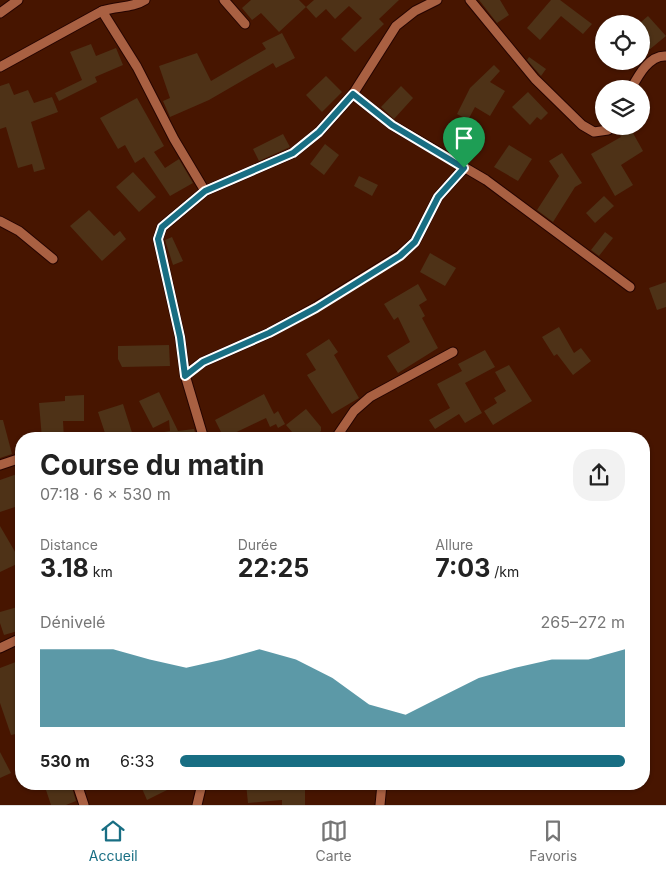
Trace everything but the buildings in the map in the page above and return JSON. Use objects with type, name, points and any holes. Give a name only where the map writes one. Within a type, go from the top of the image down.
[{"type":"street","points":[[0,13],[18,0]]},
{"type":"street","points":[[0,66],[102,12],[115,7],[138,4],[145,0]]},
{"type":"street","points":[[224,0],[245,24]]},
{"type":"street","points":[[202,432],[185,376],[180,337],[158,239],[162,227],[205,191],[293,153],[319,132],[353,94],[396,26],[415,11],[437,0]]},
{"type":"street","points":[[470,0],[535,79],[582,125],[595,132]]},
{"type":"street","points":[[102,12],[137,66],[174,139],[205,191]]},
{"type":"street","points":[[636,80],[650,63],[661,56],[666,56]]},
{"type":"street","points":[[353,94],[392,125],[486,180],[630,287]]},
{"type":"street","points":[[185,376],[203,362],[269,333],[316,308],[400,256],[415,242],[438,197],[464,168]]},
{"type":"street","points":[[0,221],[19,231],[53,259]]},
{"type":"street","points":[[340,432],[354,411],[370,397],[453,352]]},
{"type":"street","points":[[0,465],[15,460]]},
{"type":"street","points":[[0,648],[15,641]]},
{"type":"street","points":[[78,790],[84,805]]},
{"type":"street","points":[[197,805],[201,790]]},
{"type":"street","points":[[380,805],[381,790]]},
{"type":"route","points":[[353,94],[392,125],[464,168],[438,197],[415,242],[400,256],[316,308],[269,333],[203,362],[185,376],[180,337],[158,239],[162,227],[205,191],[293,153],[319,132],[353,94]]}]
